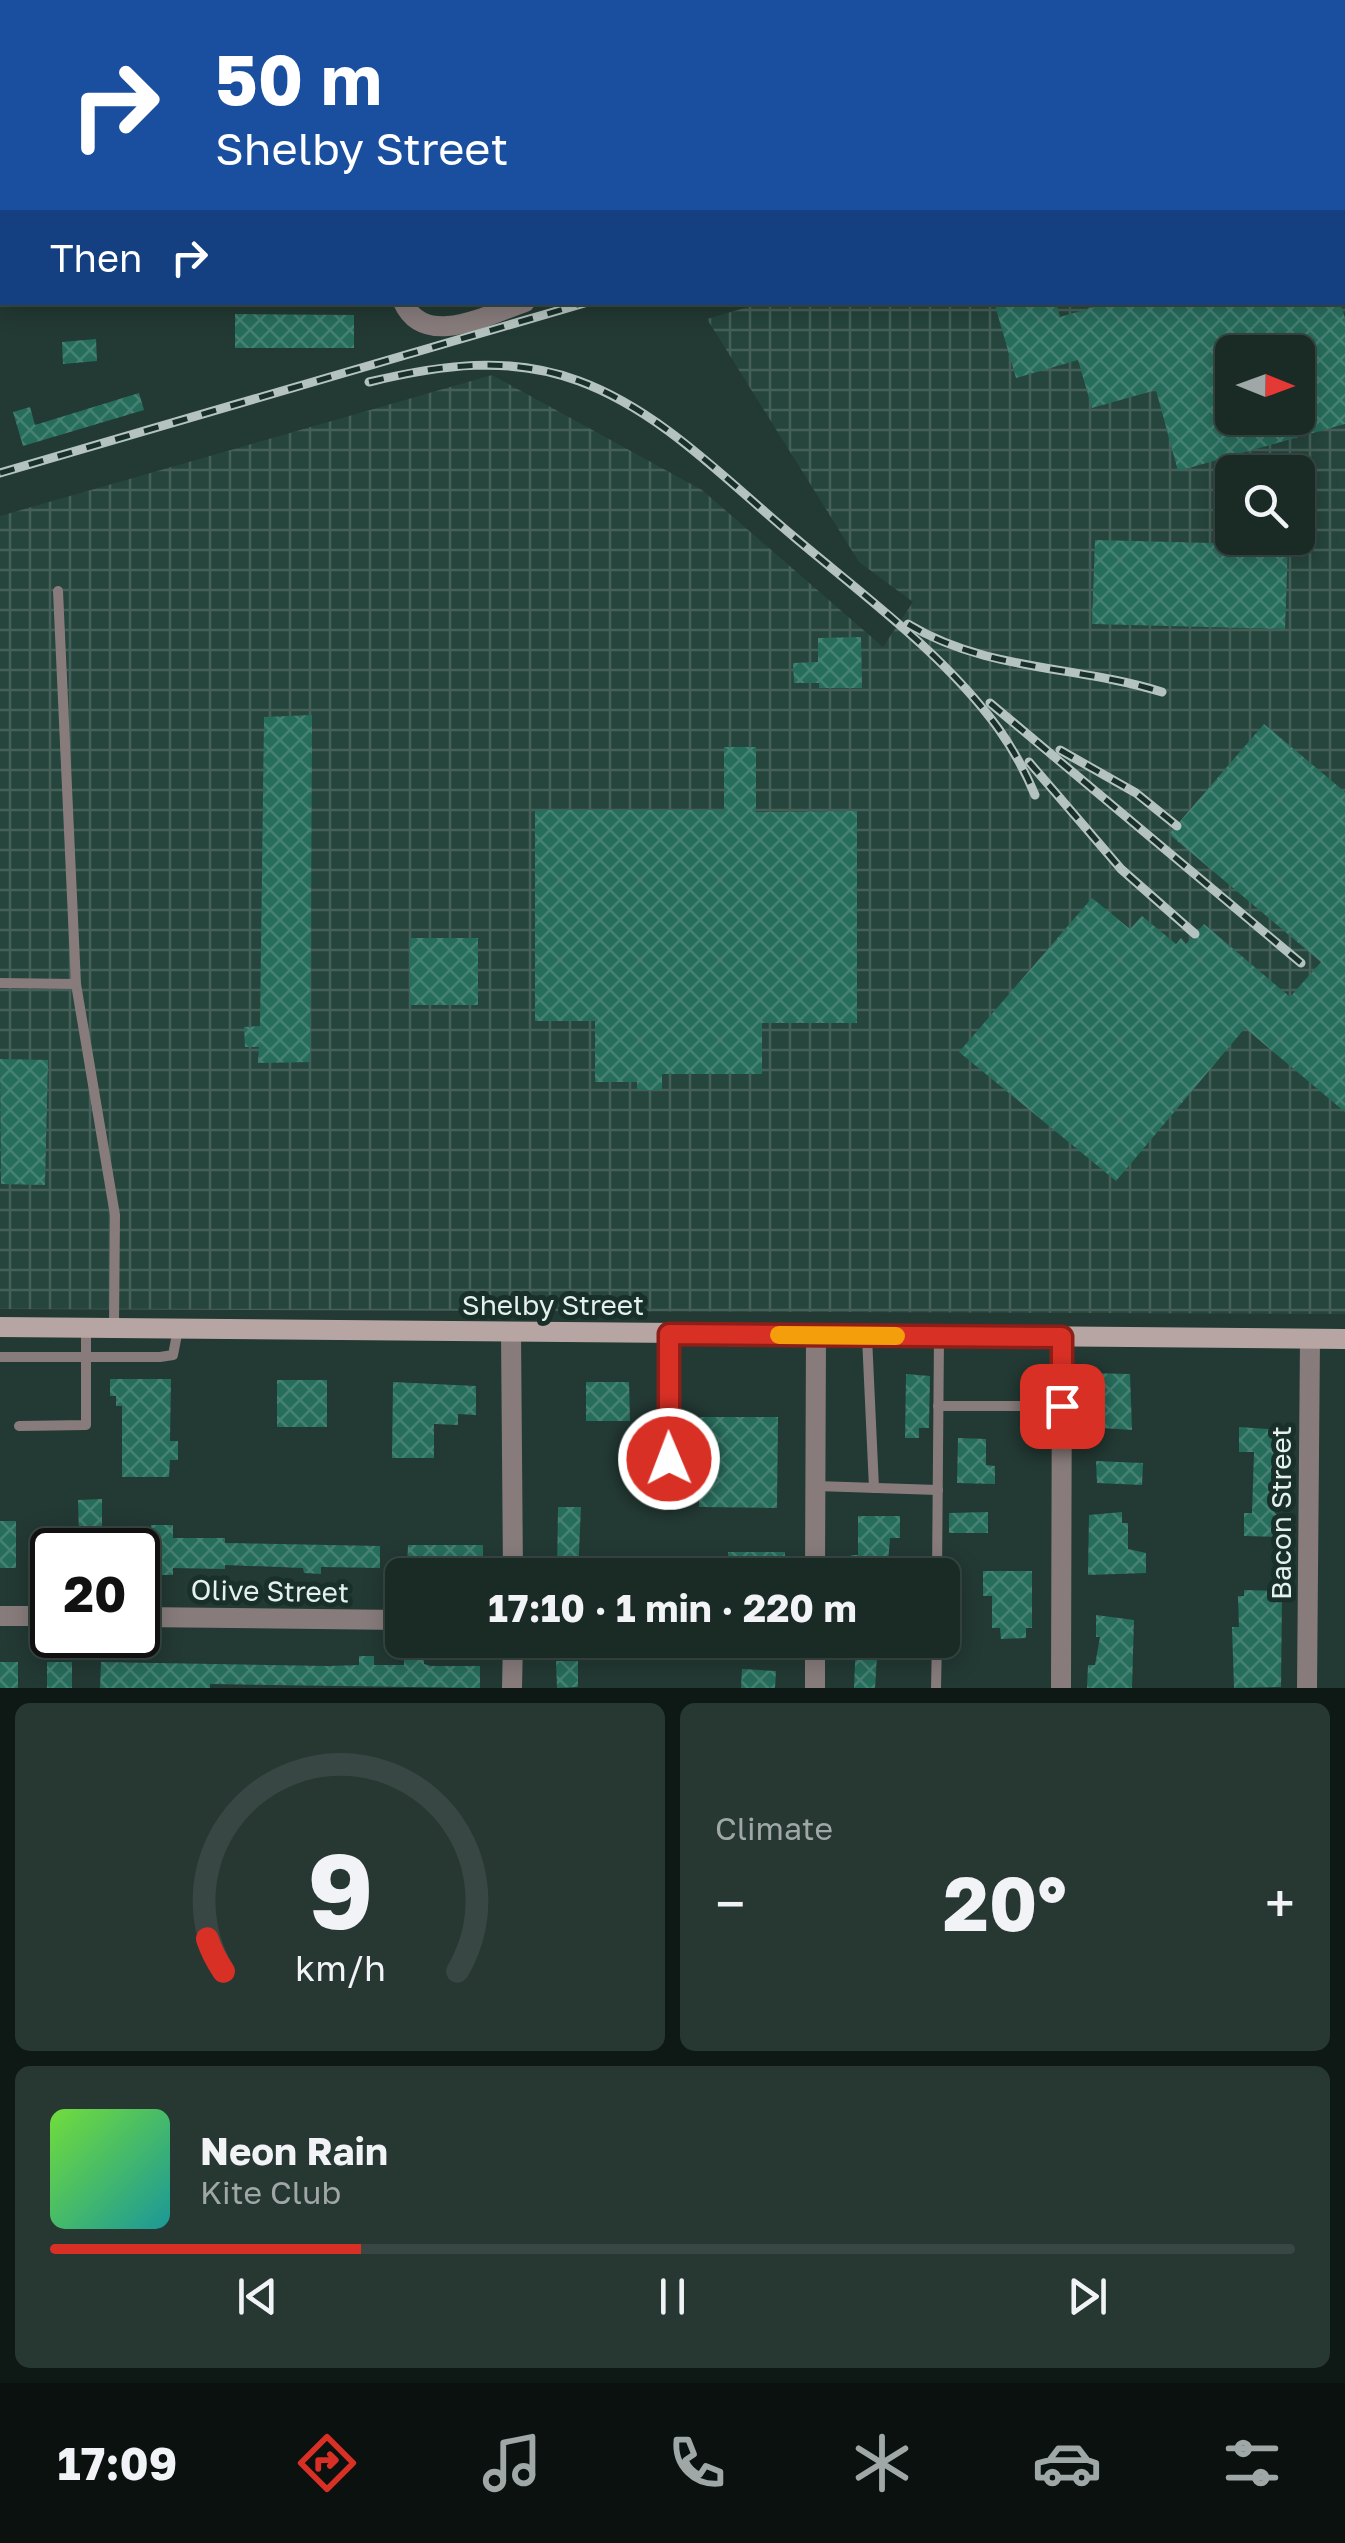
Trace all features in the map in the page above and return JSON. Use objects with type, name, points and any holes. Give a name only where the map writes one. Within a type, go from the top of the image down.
[{"type":"main road","name":"Shelby Street","points":[[0,1327],[1345,1340]]},
{"type":"street","points":[[409,311],[448,327],[516,305]]},
{"type":"street","points":[[511,1332],[513,1558]]},
{"type":"street","points":[[816,1335],[816,1558]]},
{"type":"street","points":[[1061,1688],[1062,1337]]},
{"type":"street","name":"Bacon Street","points":[[1308,1688],[1310,1339]]},
{"type":"street","points":[[0,1616],[30,1616]]},
{"type":"street","name":"Olive Street","points":[[160,1617],[385,1620]]},
{"type":"street","points":[[512,1688],[513,1658]]},
{"type":"street","points":[[815,1658],[815,1688]]},
{"type":"lane","points":[[58,591],[76,984],[114,1215],[114,1328]]},
{"type":"lane","points":[[0,983],[76,984]]},
{"type":"lane","points":[[19,1426],[86,1425],[86,1328]]},
{"type":"lane","points":[[0,1357],[173,1355],[178,1329]]},
{"type":"lane","points":[[669,1334],[669,1459]]},
{"type":"lane","points":[[868,1336],[874,1488]]},
{"type":"lane","points":[[937,1558],[939,1336]]},
{"type":"lane","points":[[938,1406],[1062,1406]]},
{"type":"lane","points":[[816,1486],[938,1490]]},
{"type":"lane","points":[[936,1658],[936,1688]]},
{"type":"shaded area","points":[[755,305],[1345,305],[1345,1314],[0,1309],[0,516],[492,375],[702,490],[883,647],[913,602],[859,562],[707,319]]},
{"type":"building","points":[[995,305],[1057,305],[1060,317],[1101,305],[1341,305],[1345,318],[1345,424],[1315,432],[1315,335],[1215,335],[1215,435],[1306,435],[1235,455],[1215,455],[1215,461],[1178,471],[1156,390],[1092,408],[1078,360],[1016,378]]},
{"type":"building","points":[[235,314],[354,315],[354,348],[235,348]]},
{"type":"building","points":[[96,339],[97,361],[63,364],[62,342]]},
{"type":"building","points":[[139,393],[144,410],[23,446],[13,412],[30,407],[35,425]]},
{"type":"building","points":[[1095,540],[1215,543],[1215,555],[1288,555],[1285,629],[1092,624]]},
{"type":"building","points":[[861,637],[862,688],[819,688],[819,683],[794,683],[793,663],[818,662],[818,638]]},
{"type":"building","points":[[312,715],[310,1062],[258,1063],[259,1047],[245,1047],[244,1027],[260,1026],[264,717]]},
{"type":"building","points":[[1264,724],[1345,792],[1345,1112],[1245,1028],[1116,1181],[959,1052],[1092,898],[1130,929],[1142,916],[1176,944],[1181,938],[1186,944],[1204,924],[1290,997],[1321,962],[1169,834]]},
{"type":"building","points":[[724,747],[756,747],[756,812],[857,811],[857,1023],[762,1023],[762,1074],[662,1074],[662,1090],[637,1090],[637,1082],[595,1082],[595,1021],[535,1021],[535,810],[724,810]]},
{"type":"building","points":[[410,938],[478,938],[478,1005],[410,1005]]},
{"type":"building","points":[[0,1059],[48,1060],[45,1185],[1,1184]]},
{"type":"building","points":[[1088,1373],[1130,1374],[1132,1430],[1088,1427]]},
{"type":"building","points":[[906,1374],[930,1376],[929,1428],[919,1428],[919,1438],[905,1438]]},
{"type":"building","points":[[110,1379],[171,1379],[170,1441],[178,1441],[178,1460],[170,1460],[169,1477],[122,1477],[122,1406],[116,1406],[116,1396],[110,1396]]},
{"type":"building","points":[[277,1380],[327,1380],[327,1427],[277,1427]]},
{"type":"building","points":[[393,1382],[476,1386],[476,1415],[458,1414],[458,1425],[434,1424],[434,1458],[392,1458]]},
{"type":"building","points":[[586,1382],[629,1382],[630,1421],[586,1421]]},
{"type":"building","points":[[700,1417],[778,1417],[777,1508],[699,1507]]},
{"type":"building","points":[[1239,1427],[1284,1430],[1284,1450],[1276,1452],[1275,1513],[1284,1518],[1284,1534],[1278,1537],[1244,1536],[1244,1513],[1252,1513],[1254,1452],[1239,1452]]},
{"type":"building","points":[[958,1438],[986,1439],[986,1465],[995,1466],[995,1484],[957,1483]]},
{"type":"building","points":[[1096,1461],[1143,1463],[1142,1485],[1097,1483]]},
{"type":"building","points":[[102,1499],[102,1528],[79,1528],[78,1500]]},
{"type":"building","points":[[558,1507],[581,1507],[579,1558],[557,1558]]},
{"type":"building","points":[[988,1512],[988,1533],[949,1533],[949,1513]]},
{"type":"building","points":[[1122,1512],[1122,1523],[1128,1523],[1128,1549],[1146,1553],[1146,1573],[1088,1575],[1089,1515]]},
{"type":"building","points":[[858,1516],[900,1516],[900,1538],[890,1538],[888,1558],[851,1558],[858,1555]]},
{"type":"building","points":[[0,1521],[16,1521],[16,1568],[0,1568]]},
{"type":"building","points":[[173,1525],[173,1538],[225,1538],[225,1543],[380,1546],[380,1568],[321,1567],[321,1574],[304,1573],[303,1568],[225,1565],[225,1569],[173,1568],[173,1575],[160,1575],[160,1528],[151,1528]]},
{"type":"building","points":[[408,1545],[483,1545],[483,1558],[407,1558]]},
{"type":"building","points":[[728,1552],[785,1552],[785,1558],[728,1558]]},
{"type":"building","points":[[983,1571],[1032,1571],[1032,1628],[1026,1628],[1026,1638],[1001,1639],[1000,1628],[992,1628],[992,1596],[983,1596]]},
{"type":"building","points":[[1244,1590],[1282,1591],[1281,1687],[1234,1688],[1232,1627],[1239,1627],[1238,1596],[1244,1596]]},
{"type":"building","points":[[1096,1615],[1134,1620],[1132,1688],[1087,1688],[1088,1665],[1095,1665],[1100,1637],[1096,1637]]},
{"type":"building","points":[[359,1656],[374,1656],[374,1665],[404,1665],[404,1659],[424,1659],[424,1664],[431,1666],[480,1666],[480,1688],[210,1684],[210,1688],[100,1688],[101,1662],[329,1666],[359,1665]]},
{"type":"building","points":[[855,1658],[877,1658],[875,1688],[854,1688]]},
{"type":"building","points":[[556,1661],[578,1661],[578,1687],[557,1688]]},
{"type":"building","points":[[0,1662],[18,1662],[18,1688],[0,1688]]},
{"type":"building","points":[[47,1662],[72,1662],[72,1688],[47,1688]]},
{"type":"building","points":[[742,1669],[776,1671],[775,1688],[741,1688]]},
{"type":"railway","points":[[0,473],[578,305]]},
{"type":"railway","points":[[369,382],[448,367],[501,365],[579,381],[638,410],[692,449],[928,650],[998,728],[1035,795]]},
{"type":"railway","points":[[908,624],[969,651],[1162,692]]},
{"type":"railway","points":[[990,703],[1301,963]]},
{"type":"railway","points":[[1060,750],[1136,793],[1177,826]]},
{"type":"railway","points":[[1029,762],[1121,869],[1195,934]]},
{"type":"slow traffic","points":[[779,1335],[896,1336]]},
{"type":"route","points":[[669,1459],[669,1334],[1062,1337],[1062,1406]]}]
